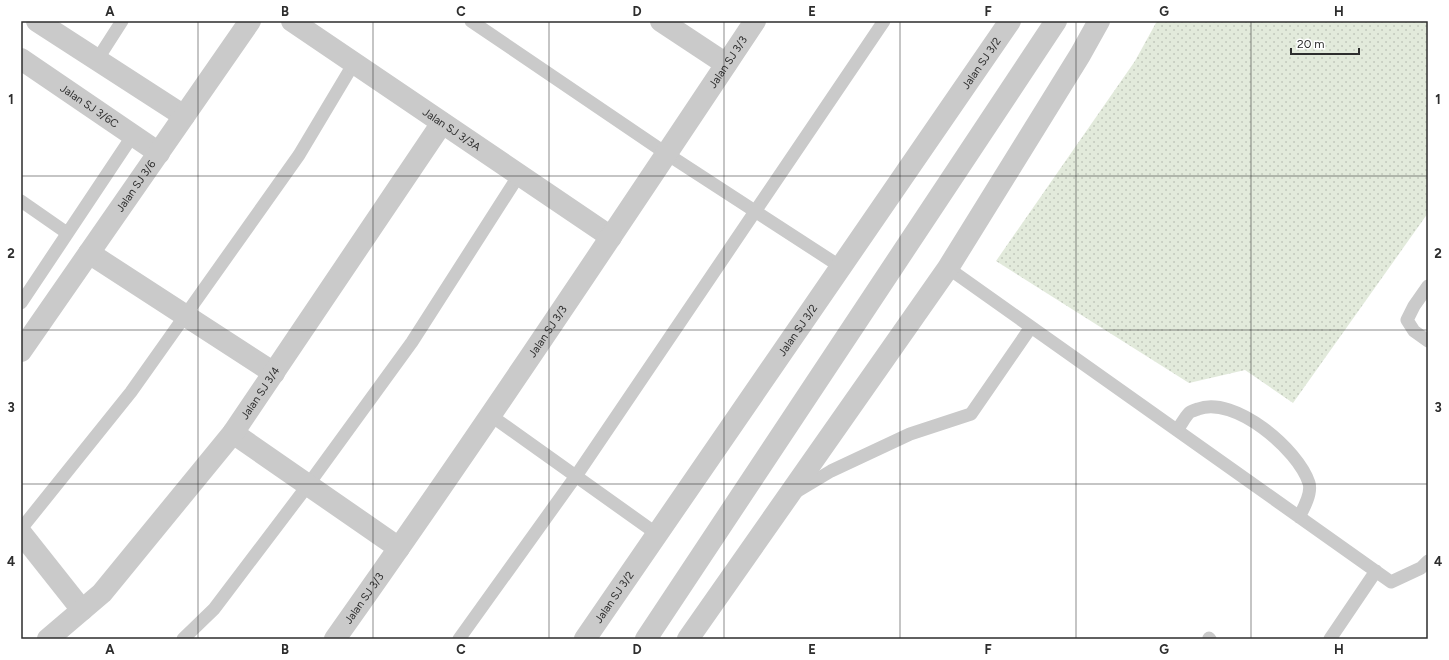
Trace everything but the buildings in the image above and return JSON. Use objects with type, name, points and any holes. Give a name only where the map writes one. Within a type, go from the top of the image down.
[{"type":"street","points":[[37,21],[184,116]]},
{"type":"street","name":"Jalan SJ 3/6","points":[[23,343],[89,253],[250,21]]},
{"type":"street","name":"Jalan SJ 3/3A","points":[[292,21],[611,237]]},
{"type":"street","points":[[661,21],[726,64]]},
{"type":"street","name":"Jalan SJ 3/3","points":[[335,639],[399,548],[611,237],[755,21]]},
{"type":"street","name":"Jalan SJ 3/2","points":[[585,639],[1010,21]]},
{"type":"street","points":[[646,639],[1056,21]]},
{"type":"street","points":[[688,639],[948,268],[1076,62],[1099,21]]},
{"type":"street","name":"Jalan SJ 3/6C","points":[[21,59],[159,152]]},
{"type":"street","name":"Jalan SJ 3/4","points":[[48,639],[102,593],[233,433],[442,123]]},
{"type":"street","points":[[89,253],[274,373]]},
{"type":"street","points":[[233,433],[399,548]]},
{"type":"street","points":[[21,533],[82,610]]},
{"type":"lane","points":[[97,60],[122,21]]},
{"type":"lane","points":[[471,21],[667,154],[841,267]]},
{"type":"lane","points":[[458,639],[576,476],[884,21]]},
{"type":"lane","points":[[21,529],[131,392],[299,155],[354,63]]},
{"type":"lane","points":[[21,303],[133,135]]},
{"type":"lane","points":[[183,639],[214,609],[308,485],[412,342],[519,175]]},
{"type":"lane","points":[[21,201],[67,233]]},
{"type":"lane","points":[[948,268],[1391,582],[1421,568],[1428,561]]},
{"type":"lane","points":[[1428,286],[1414,306],[1407,320],[1414,331],[1428,341]]},
{"type":"lane","points":[[787,497],[831,472],[910,434],[971,414],[1031,327]]},
{"type":"lane","points":[[1178,430],[1190,412],[1206,406],[1226,408],[1253,422],[1279,440],[1298,462],[1310,484],[1307,502],[1299,517]]},
{"type":"lane","points":[[490,415],[657,534]]},
{"type":"lane","points":[[1330,639],[1376,571]]},
{"type":"green space","points":[[1157,21],[1428,21],[1428,213],[1293,403],[1245,370],[1189,383],[996,261],[1135,61]]}]
